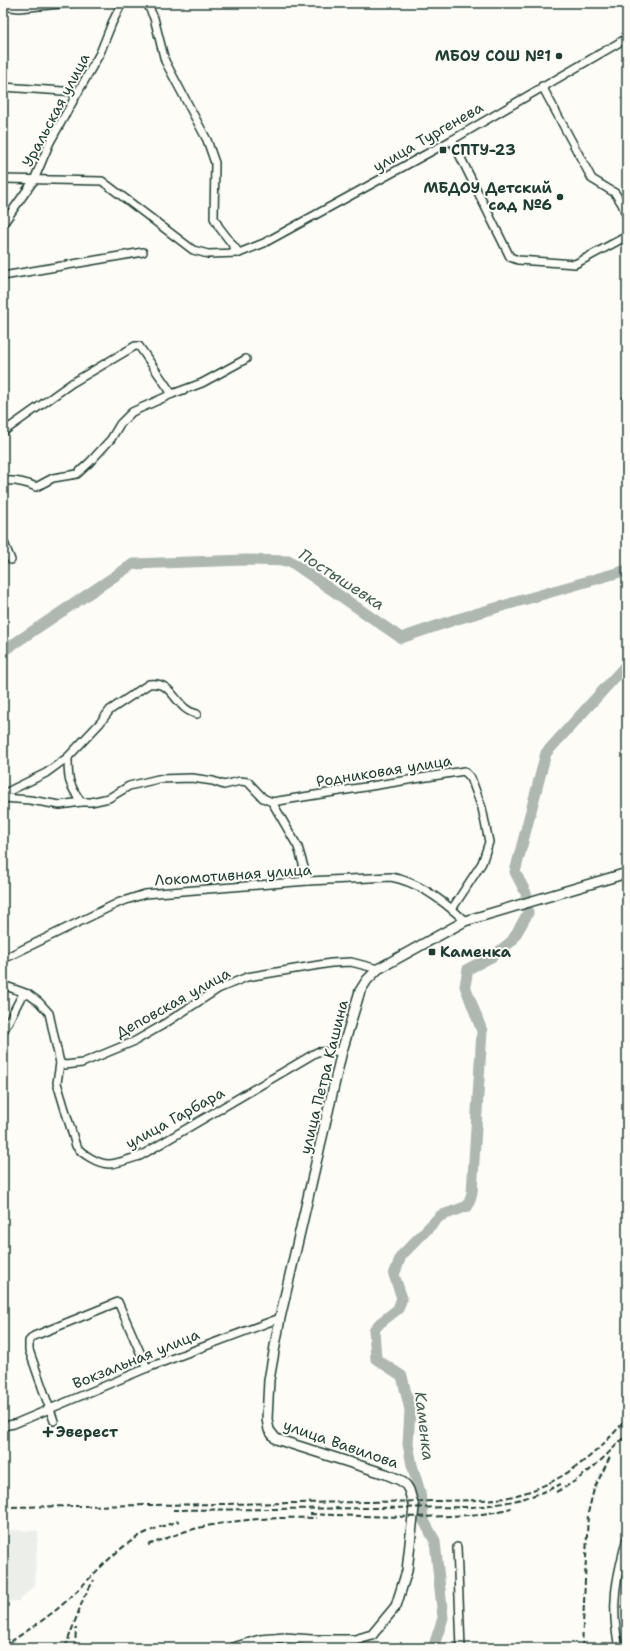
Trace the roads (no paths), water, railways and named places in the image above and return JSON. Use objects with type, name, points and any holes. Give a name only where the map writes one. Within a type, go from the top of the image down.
[{"type":"main road","name":"улица Петра Кашина","points":[[280,1318],[342,1050],[360,991],[367,980],[378,969],[465,922],[627,874]]},
{"type":"main road","name":"улица Вавилова","points":[[233,1648],[286,1638],[312,1640],[355,1640],[372,1635],[396,1606],[407,1571],[414,1507],[409,1490],[400,1480],[386,1474],[276,1439],[269,1430],[266,1419],[269,1380],[280,1318]]},
{"type":"street","points":[[3,6],[19,8],[71,3]]},
{"type":"street","name":"Уральская улица","points":[[3,224],[34,180],[50,142],[100,54],[112,23],[122,3]]},
{"type":"street","points":[[147,3],[154,18],[165,61],[208,140],[215,163],[214,218],[218,227],[239,253]]},
{"type":"street","name":"улица Тургенева","points":[[3,179],[102,181],[193,250],[208,254],[239,253],[264,243],[452,140],[542,86],[627,38]]},
{"type":"street","points":[[3,86],[78,92]]},
{"type":"street","points":[[542,86],[592,179],[615,193],[622,204],[627,217]]},
{"type":"street","points":[[452,140],[510,257],[518,260],[574,264],[627,236]]},
{"type":"street","points":[[3,276],[143,252]]},
{"type":"street","points":[[3,432],[72,383],[135,346],[139,346],[172,394]]},
{"type":"street","points":[[3,481],[9,480],[27,483],[36,487],[53,478],[77,474],[111,440],[120,424],[132,412],[172,394],[202,383],[246,359]]},
{"type":"street","points":[[3,540],[11,560]]},
{"type":"street","points":[[3,794],[46,773],[68,757],[100,723],[110,710],[150,684],[157,683],[166,686],[183,707],[192,713],[197,714]]},
{"type":"street","points":[[68,757],[68,780],[71,788],[81,802]]},
{"type":"street","name":"Родниковая улица","points":[[272,802],[464,771],[471,778],[482,808],[489,842],[482,863],[452,909]]},
{"type":"street","points":[[3,798],[30,800],[60,805],[91,802],[109,798],[129,786],[158,779],[192,778],[213,781],[224,785],[240,781],[248,782],[263,798],[272,802],[298,847],[308,881]]},
{"type":"street","name":"Локомотивная улица","points":[[3,959],[120,902],[145,894],[308,881],[391,877],[404,880],[429,893],[452,909],[465,922]]},
{"type":"street","name":"Деповская улица","points":[[60,1063],[65,1065],[82,1063],[134,1041],[161,1026],[218,989],[247,977],[331,963],[351,962],[378,969]]},
{"type":"street","points":[[3,985],[28,994],[49,1012],[60,1063]]},
{"type":"street","points":[[3,1032],[21,997],[28,994]]},
{"type":"street","name":"улица Гарбара","points":[[60,1063],[57,1083],[76,1146],[81,1153],[109,1164],[140,1156],[317,1052],[342,1050]]},
{"type":"street","points":[[54,1421],[29,1350],[29,1341],[34,1336],[118,1302],[147,1368]]},
{"type":"street","name":"Вокзальная улица","points":[[3,1426],[14,1424],[50,1407],[147,1368],[280,1318]]},
{"type":"street","points":[[619,1648],[615,1627],[614,1598],[620,1563],[627,1538]]},
{"type":"street","points":[[457,1547],[461,1648]]},
{"type":"waterway","name":"Постышевка","points":[[3,651],[133,564],[245,560],[290,561],[401,638],[454,620],[627,570]]},
{"type":"waterway","name":"Каменка","points":[[433,1648],[443,1618],[435,1541],[423,1519],[420,1492],[412,1465],[408,1444],[410,1410],[402,1376],[376,1359],[374,1330],[380,1323],[398,1309],[402,1298],[394,1275],[401,1256],[440,1216],[468,1206],[472,1193],[482,1031],[465,986],[468,969],[493,956],[512,941],[528,913],[526,893],[515,872],[546,753],[627,664]]},
{"type":"railway","points":[[622,398],[627,396]]},
{"type":"railway","points":[[3,1507],[440,1501],[504,1498],[541,1487],[573,1469],[601,1446],[627,1418]]},
{"type":"railway","points":[[556,1492],[586,1473],[603,1459],[627,1434]]},
{"type":"railway","points":[[582,1648],[588,1513],[594,1489],[610,1457]]},
{"type":"railway","points":[[173,1510],[472,1507],[518,1500],[539,1494],[561,1484]]},
{"type":"railway","points":[[310,1514],[433,1517],[481,1514],[511,1508]]},
{"type":"railway","points":[[148,1545],[188,1531],[224,1523],[270,1518],[316,1518]]},
{"type":"railway","points":[[3,1647],[56,1610],[110,1558],[130,1542],[150,1531],[179,1521]]},
{"type":"railway","points":[[65,1648],[84,1597],[94,1580]]},
{"type":"railway","points":[[75,1648],[76,1628]]},
{"type":"place","name":"МБОУ СОШ №1","points":[[559,56]]},
{"type":"place","name":"СПТУ-23","points":[[443,150]]},
{"type":"place","name":"МБДОУ Детский сад №6","points":[[560,197]]},
{"type":"place","name":"Каменка","points":[[432,952]]},
{"type":"place","name":"Эверест","points":[[48,1432]]}]
